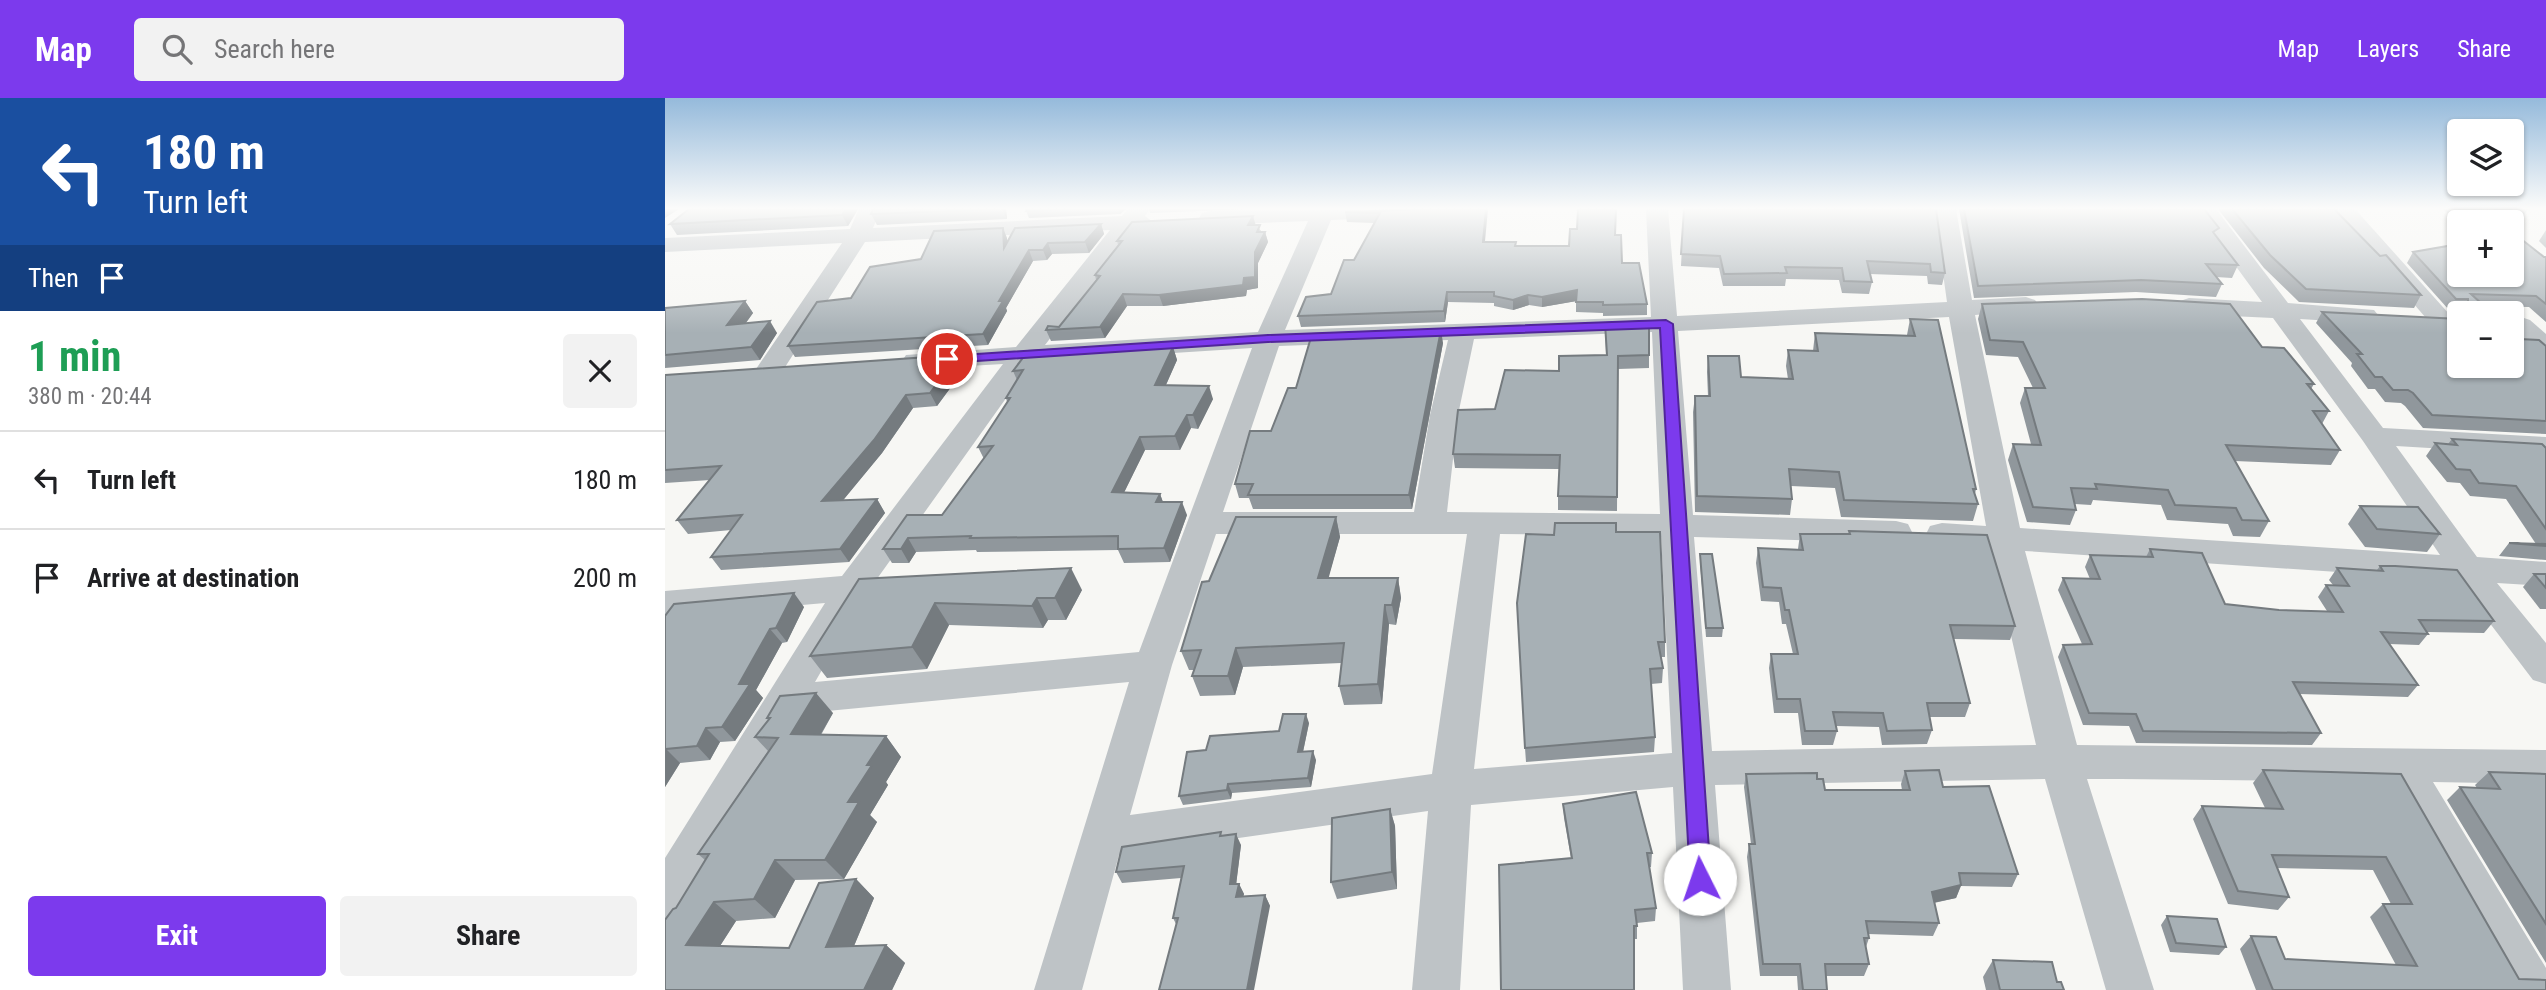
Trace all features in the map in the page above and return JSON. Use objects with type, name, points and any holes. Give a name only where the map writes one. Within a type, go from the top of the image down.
[{"type":"street","points":[[770,369],[847,251]]},
{"type":"street","points":[[665,898],[852,588],[1023,355],[1106,251]]},
{"type":"street","points":[[1058,990],[1153,665],[1268,339],[1305,251]]},
{"type":"street","points":[[1660,251],[1707,990]]},
{"type":"street","points":[[1951,251],[1960,310],[2006,536],[2061,761],[2130,990]]},
{"type":"street","points":[[2236,251],[2374,436],[2466,568],[2546,670]]},
{"type":"street","points":[[2383,251],[2447,317]]},
{"type":"street","points":[[2161,304],[2447,320]]},
{"type":"street","points":[[890,363],[1268,339],[1666,324],[2048,305]]},
{"type":"street","points":[[2526,325],[2546,349]]},
{"type":"street","points":[[1429,523],[1444,415],[1463,331]]},
{"type":"street","points":[[744,372],[797,368]]},
{"type":"street","points":[[2374,436],[2546,446]]},
{"type":"street","points":[[1205,523],[1678,525],[2006,536],[2546,574]]},
{"type":"street","points":[[1436,990],[1451,789],[1485,524]]},
{"type":"street","points":[[665,604],[852,588]]},
{"type":"street","points":[[785,700],[1153,665]]},
{"type":"street","points":[[1103,838],[1451,789],[1693,769],[2061,761],[2546,767]]},
{"type":"street","points":[[2400,765],[2532,990]]},
{"type":"building","points":[[925,251],[1029,251],[983,334],[788,346],[817,302],[851,298],[870,267],[921,259]]},
{"type":"building","points":[[1114,251],[1256,251],[1255,277],[1244,278],[1243,285],[1159,295],[1123,294],[1100,327],[1046,330],[1048,326],[1059,327],[1100,276],[1095,275]]},
{"type":"building","points":[[1359,251],[1622,251],[1622,263],[1639,263],[1647,304],[1603,305],[1603,302],[1576,302],[1577,290],[1542,297],[1528,295],[1513,300],[1494,296],[1494,292],[1447,292],[1444,311],[1298,316],[1306,297],[1331,294],[1344,260],[1354,260]]},
{"type":"building","points":[[1681,251],[1942,251],[1945,273],[1931,272],[1930,264],[1867,261],[1872,282],[1844,281],[1842,268],[1785,267],[1787,273],[1724,274],[1720,256],[1681,254]]},
{"type":"building","points":[[1972,251],[2227,251],[2238,265],[2206,264],[2222,284],[2141,280],[1978,286]]},
{"type":"building","points":[[2266,251],[2375,251],[2380,256],[2386,255],[2421,295],[2306,289]]},
{"type":"building","points":[[2447,251],[2447,287],[2524,287],[2524,251],[2536,251],[2546,257],[2546,304],[2536,296],[2471,294],[2479,301],[2456,299],[2413,252]]},
{"type":"building","points":[[2142,299],[2230,304],[2262,347],[2284,348],[2314,384],[2307,384],[2329,411],[2313,411],[2340,450],[2226,445],[2269,521],[2242,520],[2236,508],[2175,505],[2168,490],[2095,484],[2097,489],[2071,488],[2076,510],[2033,507],[2013,444],[2041,445],[2025,388],[2045,388],[2023,342],[1990,340],[1982,304]]},
{"type":"building","points":[[745,301],[727,325],[770,321],[751,347],[665,355],[665,308]]},
{"type":"building","points":[[2322,312],[2447,318],[2447,378],[2524,378],[2524,339],[2539,340],[2546,346],[2546,421],[2432,415],[2413,393],[2408,390],[2393,390],[2382,377],[2375,377],[2357,354],[2362,354]]},
{"type":"building","points":[[1910,319],[1938,320],[1978,504],[1844,500],[1839,472],[1789,469],[1792,499],[1697,496],[1695,396],[1710,396],[1708,356],[1739,356],[1741,377],[1793,379],[1788,350],[1818,351],[1815,333],[1915,336]]},
{"type":"building","points":[[1649,321],[1649,355],[1618,356],[1617,497],[1558,496],[1560,455],[1453,454],[1458,410],[1495,409],[1505,370],[1559,371],[1559,356],[1607,355],[1605,323]]},
{"type":"building","points":[[1441,330],[1409,495],[1248,495],[1253,484],[1235,484],[1250,431],[1271,431],[1288,388],[1296,388],[1312,334]]},
{"type":"building","points":[[1118,346],[1116,349],[1173,347],[1155,385],[1209,386],[1193,415],[1187,415],[1175,436],[1140,437],[1112,492],[1160,494],[1156,502],[1182,502],[1164,548],[1118,549],[1118,536],[970,538],[971,536],[908,538],[901,549],[883,549],[907,515],[942,515],[993,446],[978,447],[1010,398],[1006,398],[1023,370],[1013,371],[1028,351]]},
{"type":"building","points":[[958,355],[930,393],[906,395],[874,440],[822,501],[877,499],[840,549],[711,557],[742,515],[677,520],[721,466],[665,470],[665,375]]},
{"type":"building","points":[[2452,439],[2542,444],[2546,448],[2546,529],[2516,486],[2479,483],[2470,470],[2456,469],[2435,443],[2457,445]]},
{"type":"building","points":[[2360,506],[2418,507],[2440,534],[2377,529]]},
{"type":"building","points":[[1236,517],[1336,517],[1318,578],[1398,578],[1392,605],[1385,605],[1378,684],[1339,686],[1344,643],[1236,648],[1228,676],[1192,676],[1201,650],[1181,651],[1202,582],[1209,581]]},
{"type":"building","points":[[1555,523],[1616,523],[1616,532],[1660,532],[1665,642],[1658,642],[1663,668],[1650,669],[1655,737],[1525,748],[1517,603],[1526,534],[1554,535]]},
{"type":"building","points":[[1849,531],[1987,535],[2015,626],[1950,625],[1970,703],[1927,703],[1932,730],[1887,731],[1883,713],[1833,712],[1837,731],[1805,731],[1800,699],[1777,699],[1771,654],[1798,654],[1789,610],[1785,610],[1781,588],[1763,587],[1758,548],[1803,550],[1800,534],[1850,534]]},
{"type":"building","points":[[2509,543],[2546,544],[2546,546]]},
{"type":"building","points":[[2150,549],[2202,553],[2225,604],[2279,610],[2343,612],[2326,585],[2349,586],[2337,568],[2383,571],[2380,566],[2395,566],[2457,570],[2494,621],[2419,620],[2428,634],[2381,632],[2418,685],[2293,682],[2321,733],[2143,731],[2136,714],[2089,713],[2063,645],[2092,644],[2063,578],[2100,579],[2090,555],[2153,557]]},
{"type":"building","points":[[1700,554],[1712,554],[1723,628],[1706,628]]},
{"type":"building","points":[[1071,568],[1055,598],[1037,598],[1032,606],[935,603],[912,647],[810,656],[859,579]]},
{"type":"building","points":[[2534,574],[2546,574],[2546,588]]},
{"type":"building","points":[[794,593],[776,628],[770,629],[739,684],[750,684],[722,727],[706,728],[697,746],[665,751],[665,616],[674,604]]},
{"type":"building","points":[[816,693],[791,734],[886,736],[867,765],[872,765],[848,802],[859,802],[825,860],[775,860],[754,899],[714,902],[686,945],[789,948],[819,883],[856,879],[826,947],[886,945],[864,990],[665,990],[665,920],[676,908],[709,854],[698,854],[778,738],[755,737],[770,718],[767,718],[780,696]]},
{"type":"building","points":[[1283,714],[1306,714],[1298,752],[1313,751],[1308,778],[1228,784],[1227,790],[1179,796],[1187,752],[1206,750],[1210,736],[1279,731]]},
{"type":"building","points":[[1939,770],[1943,787],[1989,786],[2018,874],[1959,873],[1961,885],[1932,892],[1939,923],[1866,921],[1869,938],[1864,938],[1869,964],[1825,964],[1827,990],[1803,990],[1800,964],[1763,964],[1749,844],[1755,844],[1746,774],[1817,773],[1817,779],[1823,779],[1825,790],[1910,790],[1905,771]]},
{"type":"building","points":[[2263,770],[2401,774],[2519,979],[2546,980],[2546,990],[2273,990],[2251,936],[2276,937],[2285,959],[2417,966],[2383,904],[2412,904],[2386,857],[2272,855],[2289,897],[2238,891],[2202,806],[2283,809]]},
{"type":"building","points":[[2489,772],[2546,774],[2546,924],[2460,787],[2500,789]]},
{"type":"building","points":[[1636,792],[1652,853],[1647,853],[1656,908],[1635,910],[1637,926],[1634,926],[1634,990],[1501,990],[1499,865],[1572,858],[1563,804]]},
{"type":"building","points":[[1390,809],[1392,872],[1331,882],[1332,818]]},
{"type":"building","points":[[1221,832],[1220,836],[1236,834],[1230,884],[1239,884],[1236,897],[1265,895],[1247,990],[1159,990],[1178,918],[1173,918],[1184,866],[1116,872],[1122,847]]},
{"type":"building","points":[[2167,916],[2217,919],[2226,947],[2176,943]]},
{"type":"building","points":[[1993,960],[2052,962],[2057,982],[2061,982],[2064,990],[2000,990]]},
{"type":"route","points":[[947,359],[1268,339],[1666,324],[1700,879]]}]
